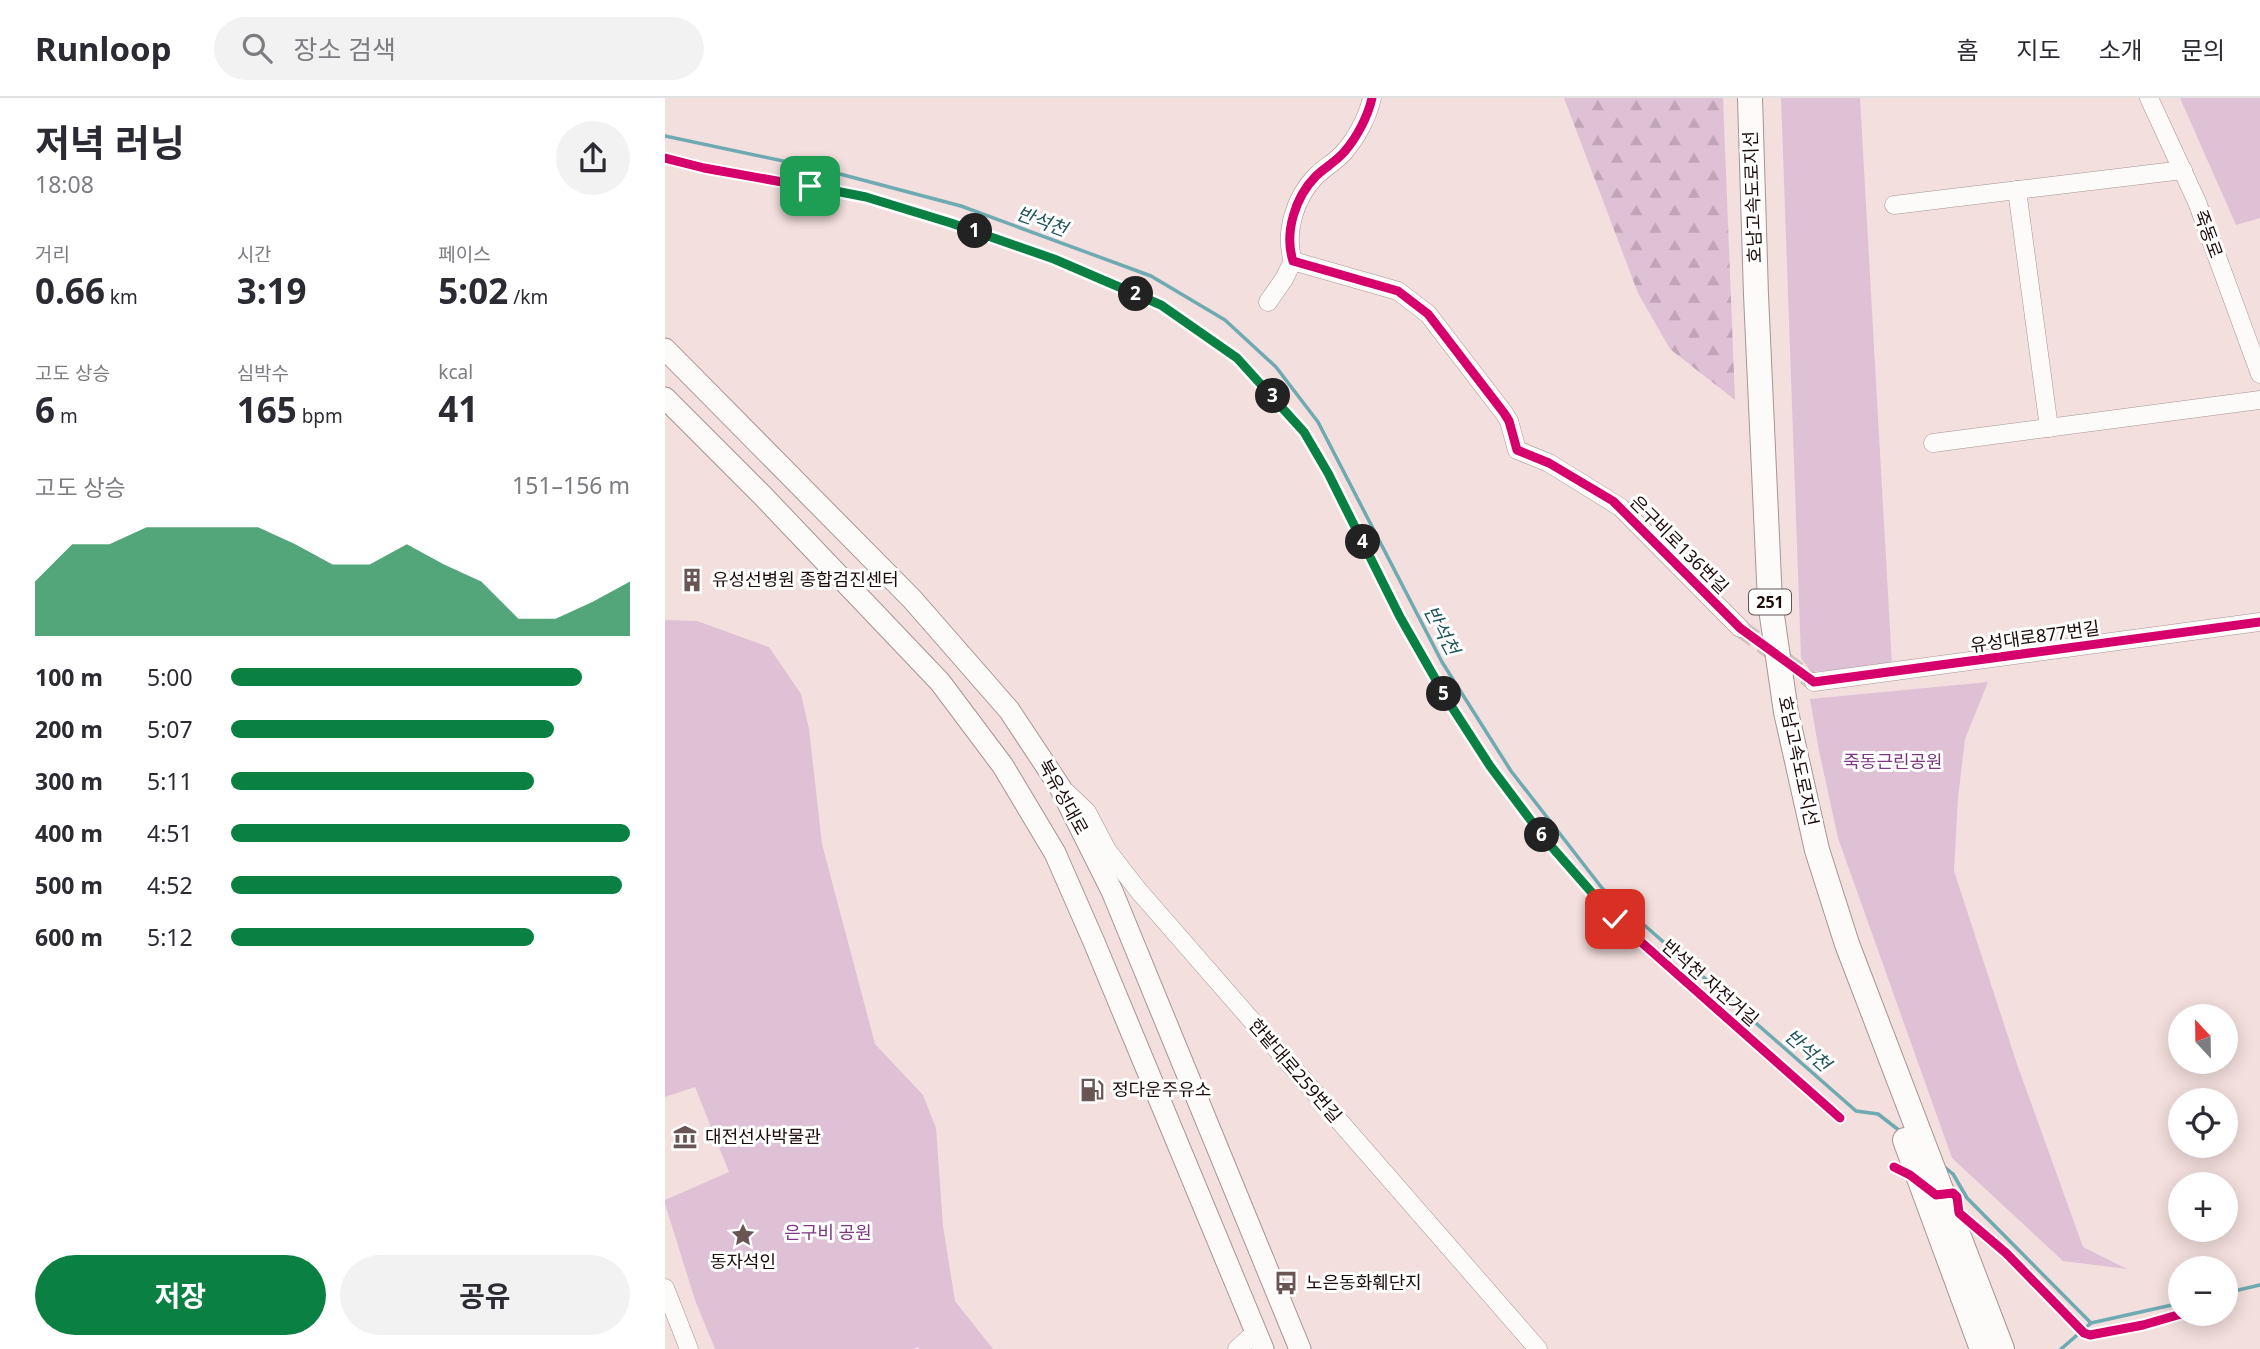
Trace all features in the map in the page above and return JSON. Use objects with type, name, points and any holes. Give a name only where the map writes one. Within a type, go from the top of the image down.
[{"type":"highway","name":"호남고속도로지선","points":[[1734,98],[1740,298],[1756,608],[1773,715],[1803,853],[1832,950],[1893,1084]]},
{"type":"highway","name":"호남고속도로지선","points":[[1750,98],[1770,602],[1786,712],[1817,850],[1893,1084],[1957,1253],[2001,1349]]},
{"type":"highway","name":"호남고속도로지선","points":[[1957,1253],[1982,1349]]},
{"type":"main road","name":"북유성대로","points":[[665,349],[912,599],[1009,710],[1060,787],[1112,891],[1300,1349]]},
{"type":"main road","name":"북유성대로","points":[[665,398],[762,495],[940,682],[1003,766],[1055,853],[1259,1340]]},
{"type":"street","points":[[1268,302],[1293,261],[1288,246],[1299,200],[1318,174],[1347,150],[1359,131],[1372,98]]},
{"type":"street","name":"죽동로","points":[[2149,98],[2183,170],[2260,374]]},
{"type":"street","points":[[1895,205],[2183,170]]},
{"type":"street","points":[[2017,190],[2049,428]]},
{"type":"street","name":"은구비로136번길","points":[[1293,261],[1398,291],[1421,308],[1504,412],[1517,450],[1549,463],[1613,501],[1740,628]]},
{"type":"street","points":[[1933,443],[2260,400]]},
{"type":"street","name":"유성대로877번길","points":[[1814,682],[2260,622]]},
{"type":"street","name":"한밭대로259번길","points":[[1060,787],[1087,813],[1116,863],[1538,1349]]},
{"type":"street","points":[[665,1288],[689,1349]]},
{"type":"street","name":"북유성대로","points":[[1237,1349],[1259,1340]]},
{"type":"green space","points":[[1564,98],[1723,98],[1735,400],[1670,349],[1638,293]]},
{"type":"green space","points":[[1781,98],[1860,98],[1892,665],[1811,672],[1801,658]]},
{"type":"green space","points":[[2180,98],[2260,98],[2260,218],[2236,225]]},
{"type":"green space","name":"은구비 공원","points":[[665,620],[697,621],[769,647],[801,694],[809,729],[822,844],[875,1044],[923,1095],[936,1128],[943,1226],[955,1301],[993,1349],[715,1349],[695,1300],[665,1204],[665,1200],[729,1172],[695,1087],[665,1097]]},
{"type":"green space","name":"죽동근린공원","points":[[1988,682],[1965,739],[1954,871],[2017,1064],[2083,1247],[2127,1269],[2063,1261],[1952,1158],[1838,838],[1810,699]]},
{"type":"waterway","name":"반석천","points":[[665,136],[821,169],[961,206],[1151,276],[1225,320],[1276,367],[1318,422],[1442,662],[1511,771],[1602,888],[1856,1111],[1878,1114],[1900,1131]]},
{"type":"waterway","name":"반석천","points":[[1942,1165],[1953,1174],[1967,1198],[2091,1323],[2168,1306]]},
{"type":"waterway","name":"반석천","points":[[2238,1290],[2260,1285]]},
{"type":"waterway","points":[[2061,1349],[2091,1323]]},
{"type":"tunnel","points":[[1740,628],[1814,682]]},
{"type":"cycle path","points":[[1372,98],[1358,133],[1338,158],[1316,176],[1302,194],[1291,227],[1293,261],[1398,291],[1428,314],[1504,413],[1517,450],[1549,463],[1613,501],[1740,628],[1814,682],[2260,622]]},
{"type":"cycle path","name":"반석천 자전거길","points":[[665,158],[704,168],[866,197],[952,223],[1054,259],[1161,305],[1237,358],[1304,432],[1328,473],[1400,617],[1448,701],[1544,838],[1615,919],[1840,1118]]},
{"type":"cycle path","points":[[1894,1167],[1910,1175],[1936,1195],[1953,1193],[1957,1197],[1959,1213],[2006,1253],[2084,1333],[2090,1335],[2168,1318]]},
{"type":"place","name":"유성선병원 종합검진센터","points":[[692,580]]},
{"type":"place","name":"정다운주유소","points":[[1092,1090]]},
{"type":"place","name":"대전선사박물관","points":[[685,1137]]},
{"type":"place","name":"동자석인","points":[[743,1235]]},
{"type":"place","name":"노은동화훼단지","points":[[1286,1283]]},
{"type":"route","points":[[810,186],[866,197],[1054,259],[1161,305],[1237,358],[1304,432],[1328,473],[1400,617],[1448,701],[1490,766],[1544,838],[1615,919]]}]
